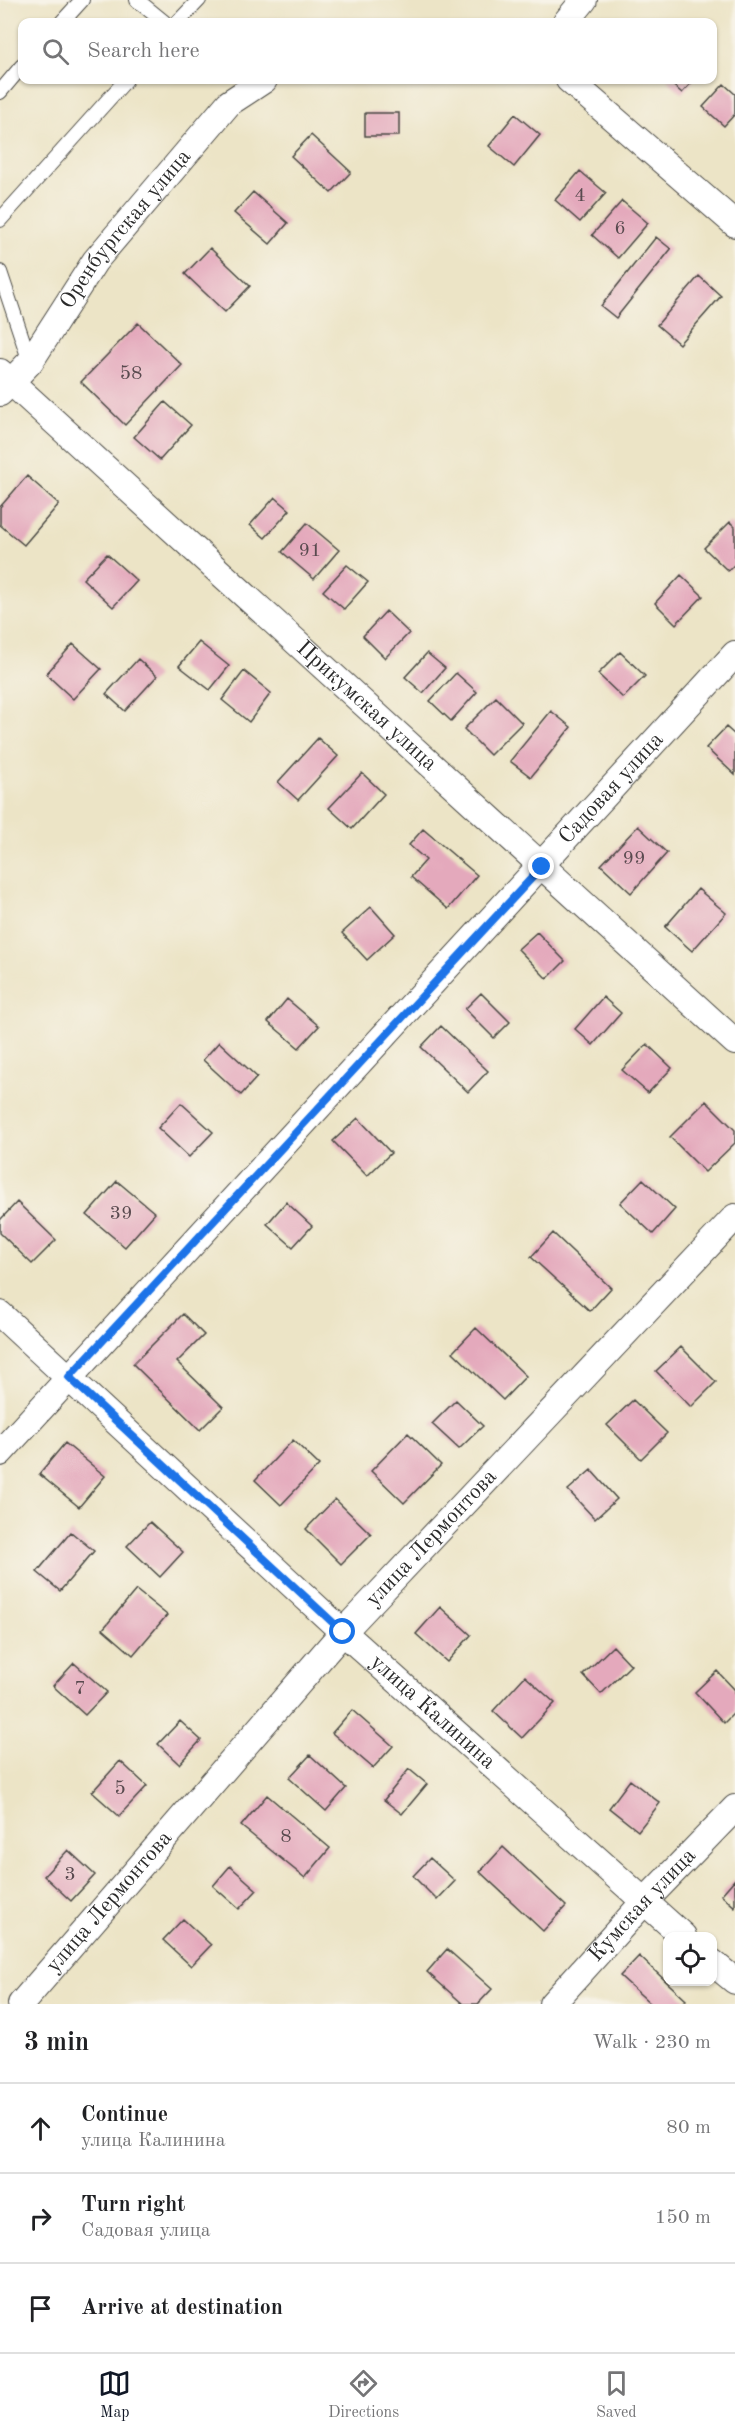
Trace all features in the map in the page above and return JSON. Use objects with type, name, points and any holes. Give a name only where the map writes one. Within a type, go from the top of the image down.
[{"type":"street","points":[[569,18],[584,0]]},
{"type":"street","name":"Оренбургская улица","points":[[4,382],[30,362],[95,261],[229,103],[258,84]]},
{"type":"street","points":[[574,84],[735,224]]},
{"type":"street","name":"Прикумская улица","points":[[4,382],[735,1042]]},
{"type":"street","name":"Садовая улица","points":[[0,1453],[542,867],[735,654]]},
{"type":"street","name":"улица Лермонтова","points":[[21,2004],[343,1632],[735,1217]]},
{"type":"street","name":"улица Калинина","points":[[0,1314],[343,1632],[678,1932]]},
{"type":"street","name":"Кумская улица","points":[[552,2004],[644,1902],[735,1808]]},
{"type":"street","points":[[717,1966],[735,1981]]},
{"type":"lane","points":[[66,18],[82,0]]},
{"type":"lane","points":[[137,0],[159,18]]},
{"type":"lane","points":[[182,18],[199,0]]},
{"type":"lane","points":[[0,92],[18,71]]},
{"type":"lane","points":[[0,220],[122,84]]},
{"type":"lane","points":[[0,272],[30,362]]},
{"type":"building","points":[[672,84],[690,84],[682,93]]},
{"type":"building","points":[[724,84],[735,94],[735,114],[724,126],[703,107]]},
{"type":"building","points":[[365,113],[399,113],[399,136],[365,136]]},
{"type":"building","points":[[515,114],[540,135],[514,167],[489,146]]},
{"type":"building","points":[[311,135],[351,172],[331,193],[291,156]]},
{"type":"building","points":[[580,171],[606,193],[580,222],[555,200]]},
{"type":"building","points":[[253,192],[288,223],[270,244],[234,213]]},
{"type":"building","points":[[622,201],[648,223],[618,258],[592,235]]},
{"type":"building","points":[[656,237],[671,249],[616,318],[601,306]]},
{"type":"building","points":[[210,248],[250,286],[225,312],[185,274]]},
{"type":"building","points":[[699,276],[721,296],[679,344],[657,325]]},
{"type":"building","points":[[138,323],[182,365],[125,425],[81,382]]},
{"type":"building","points":[[165,402],[191,425],[160,460],[134,437]]},
{"type":"building","points":[[27,476],[59,504],[24,545],[0,525],[0,507]]},
{"type":"building","points":[[275,497],[290,510],[265,538],[250,525]]},
{"type":"building","points":[[730,522],[735,527],[735,564],[728,571],[704,548]]},
{"type":"building","points":[[307,523],[339,550],[314,579],[282,552]]},
{"type":"building","points":[[107,554],[137,581],[113,607],[83,579]]},
{"type":"building","points":[[347,565],[368,582],[344,609],[323,591]]},
{"type":"building","points":[[681,575],[703,596],[676,624],[655,603]]},
{"type":"building","points":[[386,611],[409,633],[385,658],[363,636]]},
{"type":"building","points":[[199,642],[229,666],[210,690],[179,666]]},
{"type":"building","points":[[73,644],[101,669],[73,699],[46,674]]},
{"type":"building","points":[[620,652],[645,676],[623,698],[598,674]]},
{"type":"building","points":[[427,653],[445,668],[423,693],[405,677]]},
{"type":"building","points":[[138,659],[157,676],[125,711],[106,694]]},
{"type":"building","points":[[244,671],[271,693],[249,722],[222,700]]},
{"type":"building","points":[[456,673],[477,692],[451,721],[430,701]]},
{"type":"building","points":[[496,697],[522,723],[490,755],[464,729]]},
{"type":"building","points":[[551,711],[571,727],[531,777],[510,761]]},
{"type":"building","points":[[726,727],[735,735],[735,775],[706,748]]},
{"type":"building","points":[[318,738],[338,756],[298,800],[278,782]]},
{"type":"building","points":[[362,773],[384,794],[352,829],[329,808]]},
{"type":"building","points":[[638,826],[667,853],[631,893],[601,865]]},
{"type":"building","points":[[423,829],[477,875],[448,909],[411,877],[426,860],[409,845]]},
{"type":"building","points":[[698,889],[726,913],[692,951],[665,927]]},
{"type":"building","points":[[371,907],[395,934],[367,960],[342,933]]},
{"type":"building","points":[[537,932],[565,961],[547,979],[518,949]]},
{"type":"building","points":[[481,993],[510,1022],[494,1038],[465,1009]]},
{"type":"building","points":[[603,997],[621,1013],[593,1045],[575,1029]]},
{"type":"building","points":[[287,999],[319,1026],[299,1048],[268,1022]]},
{"type":"building","points":[[441,1026],[488,1071],[468,1092],[421,1047]]},
{"type":"building","points":[[219,1042],[257,1077],[241,1095],[203,1060]]},
{"type":"building","points":[[647,1044],[672,1068],[648,1093],[622,1070]]},
{"type":"building","points":[[706,1101],[735,1130],[735,1143],[705,1172],[670,1137]]},
{"type":"building","points":[[181,1103],[213,1132],[189,1157],[158,1128]]},
{"type":"building","points":[[358,1118],[391,1153],[367,1176],[333,1141]]},
{"type":"building","points":[[643,1179],[675,1209],[653,1234],[620,1203]]},
{"type":"building","points":[[117,1181],[155,1213],[125,1247],[87,1215]]},
{"type":"building","points":[[17,1202],[56,1240],[32,1264],[0,1233],[0,1220]]},
{"type":"building","points":[[286,1202],[312,1226],[293,1247],[267,1224]]},
{"type":"building","points":[[553,1233],[611,1288],[590,1311],[531,1257]]},
{"type":"building","points":[[183,1314],[204,1335],[177,1362],[223,1407],[200,1430],[133,1364]]},
{"type":"building","points":[[476,1328],[526,1376],[503,1400],[453,1352]]},
{"type":"building","points":[[681,1347],[716,1382],[691,1407],[656,1371]]},
{"type":"building","points":[[456,1400],[483,1426],[459,1449],[432,1424]]},
{"type":"building","points":[[633,1400],[667,1433],[641,1459],[607,1425]]},
{"type":"building","points":[[408,1433],[441,1465],[404,1503],[371,1471]]},
{"type":"building","points":[[293,1440],[319,1465],[281,1505],[255,1480]]},
{"type":"building","points":[[65,1443],[105,1476],[79,1507],[39,1474]]},
{"type":"building","points":[[591,1470],[617,1499],[595,1519],[568,1490]]},
{"type":"building","points":[[335,1499],[371,1534],[341,1564],[306,1529]]},
{"type":"building","points":[[150,1522],[183,1552],[160,1577],[127,1546]]},
{"type":"building","points":[[71,1532],[94,1551],[60,1591],[37,1572]]},
{"type":"building","points":[[136,1590],[167,1615],[133,1655],[103,1629]]},
{"type":"building","points":[[440,1607],[471,1635],[447,1662],[416,1634]]},
{"type":"building","points":[[613,1646],[631,1665],[601,1694],[583,1675]]},
{"type":"building","points":[[74,1663],[107,1692],[85,1715],[53,1686]]},
{"type":"building","points":[[717,1671],[735,1690],[735,1712],[724,1723],[695,1692]]},
{"type":"building","points":[[525,1676],[555,1703],[522,1738],[493,1711]]},
{"type":"building","points":[[352,1710],[393,1746],[373,1768],[332,1733]]},
{"type":"building","points":[[180,1721],[201,1740],[179,1764],[158,1744]]},
{"type":"building","points":[[310,1755],[346,1788],[326,1811],[289,1778]]},
{"type":"building","points":[[120,1761],[147,1786],[119,1816],[92,1792]]},
{"type":"building","points":[[409,1769],[427,1784],[402,1814],[384,1800]]},
{"type":"building","points":[[630,1780],[660,1803],[638,1831],[609,1808]]},
{"type":"building","points":[[267,1795],[330,1848],[305,1878],[241,1826]]},
{"type":"building","points":[[503,1847],[566,1906],[543,1931],[480,1872]]},
{"type":"building","points":[[68,1850],[95,1875],[71,1901],[44,1876]]},
{"type":"building","points":[[430,1858],[455,1881],[437,1900],[413,1876]]},
{"type":"building","points":[[230,1866],[257,1890],[239,1909],[213,1886]]},
{"type":"building","points":[[735,1879],[735,1907],[721,1895]]},
{"type":"building","points":[[183,1919],[211,1945],[191,1966],[163,1940]]},
{"type":"building","points":[[447,1949],[492,1989],[478,2004],[463,2004],[427,1972]]},
{"type":"building","points":[[639,1956],[663,1978],[663,1986],[671,1986],[686,2000],[682,2004],[651,2004],[620,1976]]},
{"type":"route","points":[[343,1632],[69,1377],[542,867]]}]
